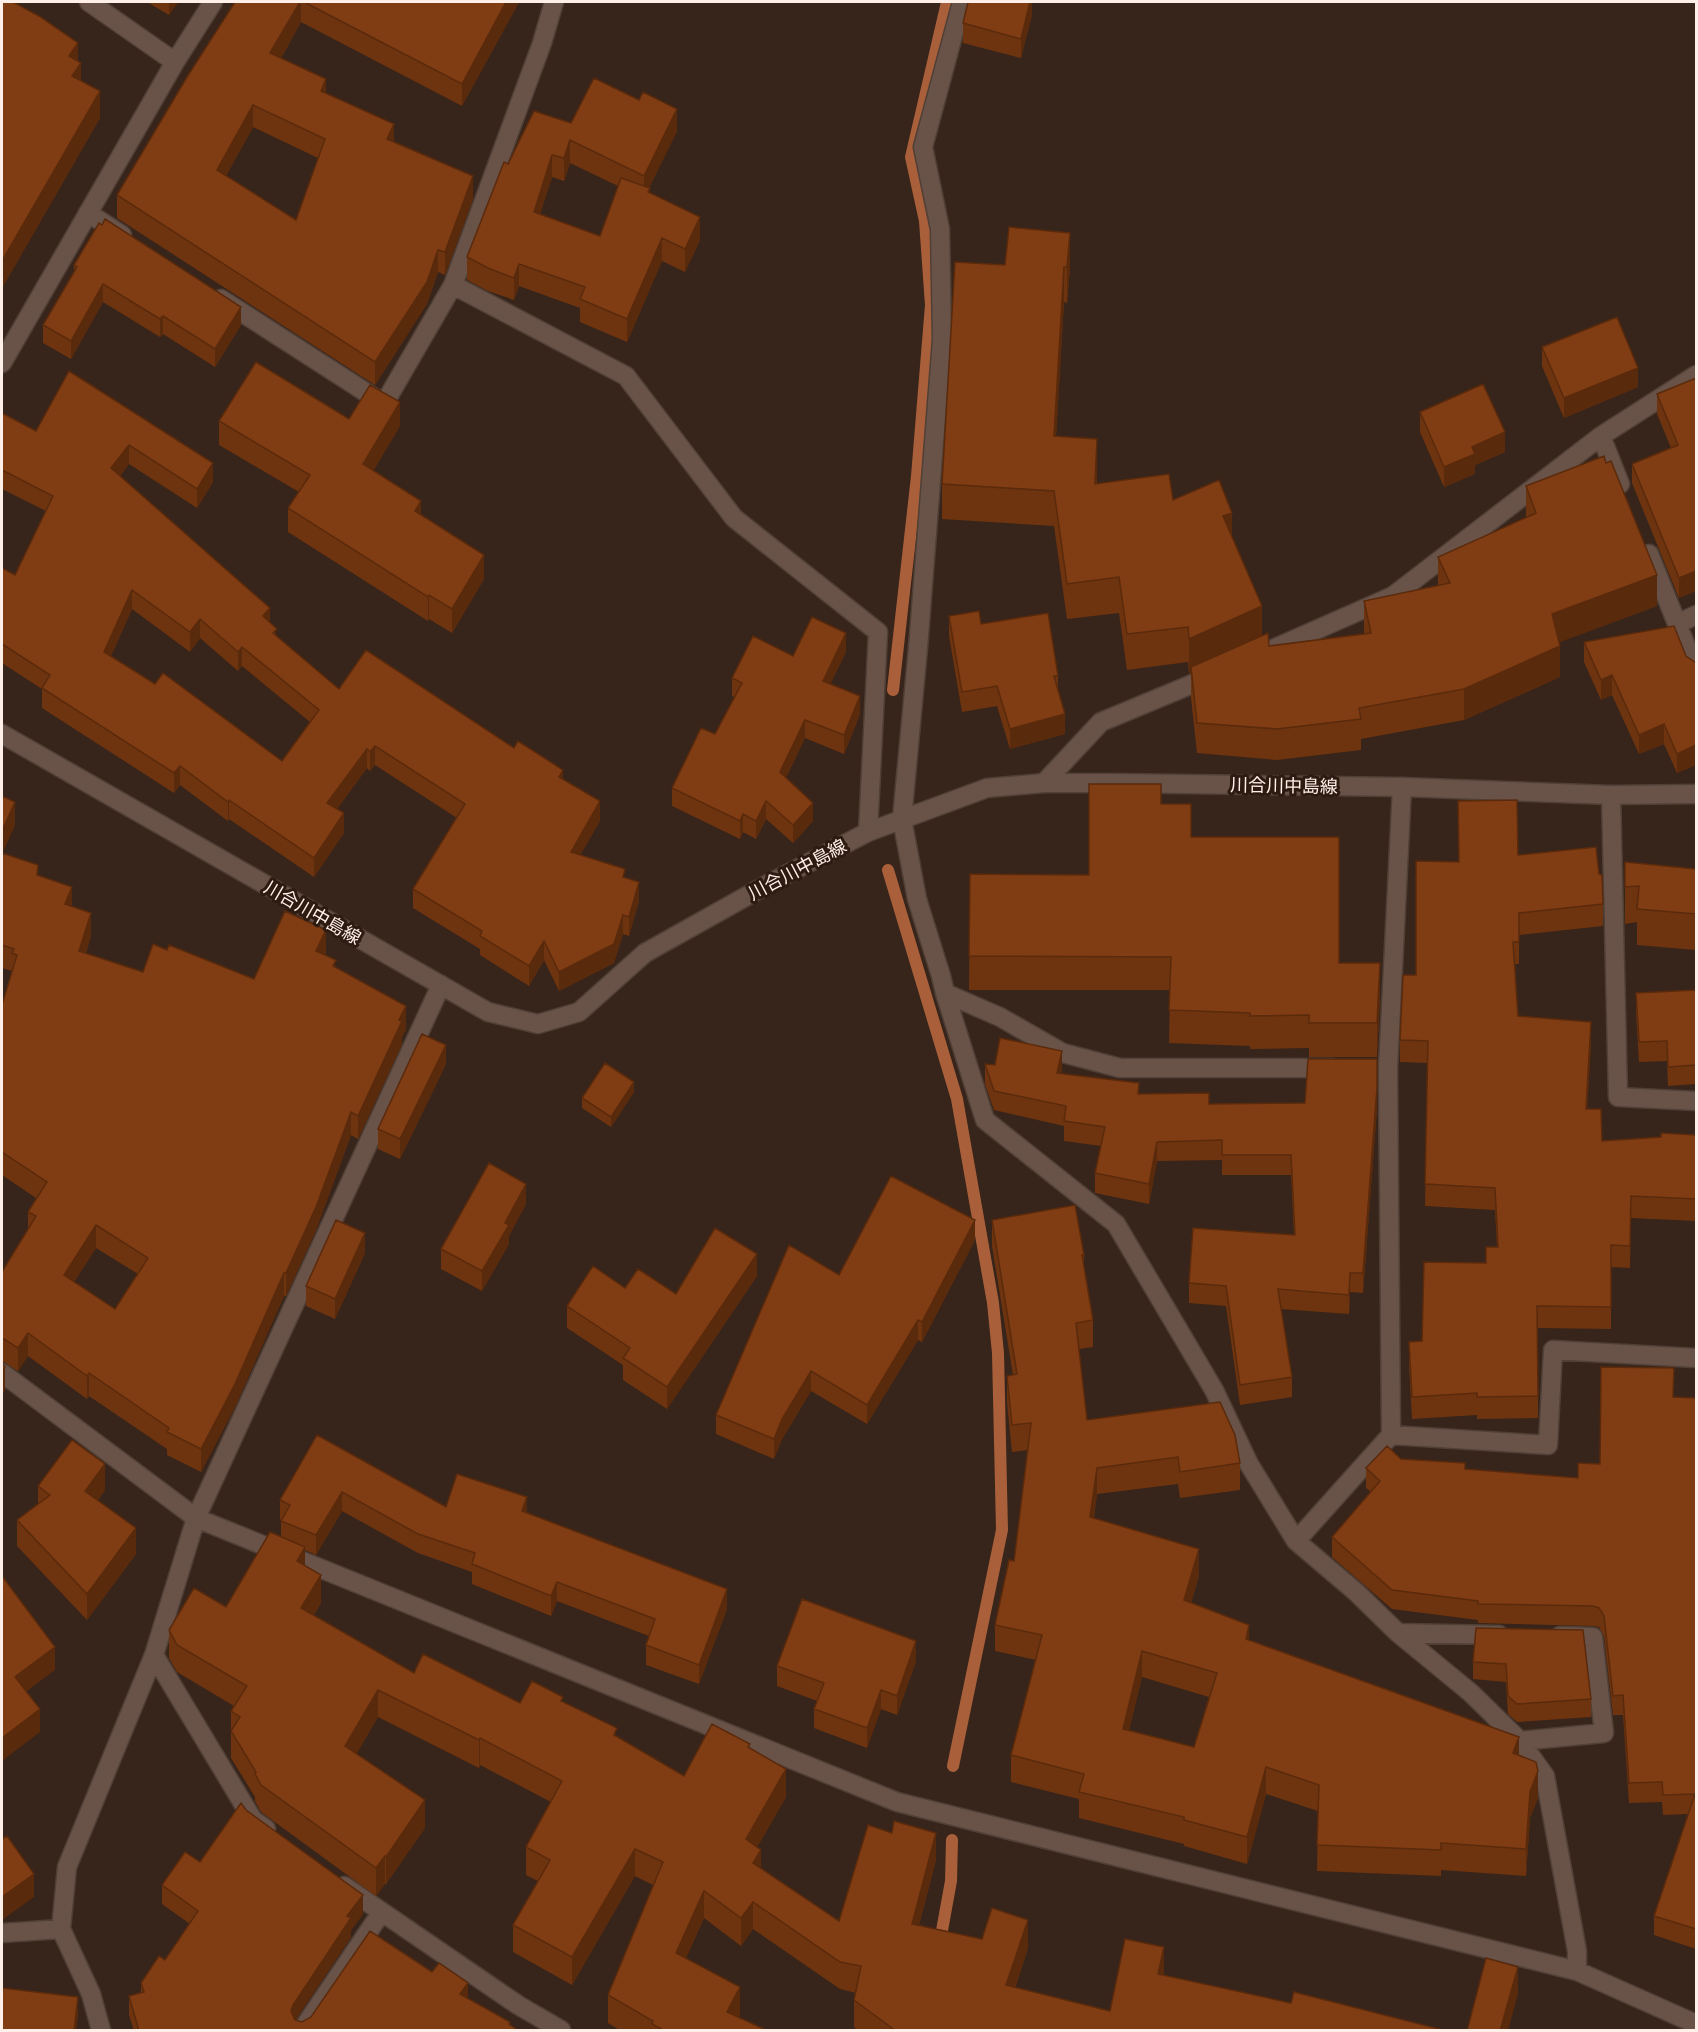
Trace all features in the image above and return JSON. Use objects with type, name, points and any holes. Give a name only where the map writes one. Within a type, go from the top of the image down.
[{"type":"street","points":[[88,2],[175,62]]},
{"type":"street","points":[[2,363],[175,62],[213,2]]},
{"type":"street","points":[[207,290],[384,404],[453,285],[542,43],[554,2]]},
{"type":"street","points":[[962,2],[923,147],[940,229],[942,339],[902,819],[917,899],[945,993],[985,1120],[1116,1224],[1214,1390],[1249,1464],[1296,1541],[1356,1592],[1398,1633],[1471,1693],[1520,1741],[1545,1776],[1577,1951],[1577,1971]]},
{"type":"street","points":[[88,213],[138,245]]},
{"type":"street","points":[[453,285],[626,376],[734,518],[878,632],[868,832]]},
{"type":"street","points":[[1253,658],[1393,596],[1600,436],[1696,375]]},
{"type":"street","points":[[1600,436],[1628,502]]},
{"type":"street","points":[[1641,536],[1696,671]]},
{"type":"street","points":[[1677,624],[1696,615]]},
{"type":"street","points":[[1044,783],[1101,722],[1231,668]]},
{"type":"street","name":"川合川中島線","points":[[2,734],[488,1012],[538,1024],[579,1012],[645,953],[770,883],[868,832],[987,788],[1044,783],[1197,783],[1402,787],[1611,795],[1696,794]]},
{"type":"street","points":[[1296,1541],[1390,1435],[1382,1068],[1402,787]]},
{"type":"street","points":[[1611,795],[1618,1097],[1696,1101]]},
{"type":"street","points":[[101,2031],[91,1994],[61,1929],[67,1867],[154,1654],[196,1518],[441,985]]},
{"type":"street","points":[[945,993],[1000,1017],[1063,1053],[1120,1068],[1353,1068]]},
{"type":"street","points":[[1390,1435],[1548,1444],[1553,1350],[1696,1358]]},
{"type":"street","points":[[2,1373],[196,1518],[897,1802],[1577,1971],[1696,2024]]},
{"type":"street","points":[[1398,1633],[1513,1635]]},
{"type":"street","points":[[1520,1741],[1604,1733],[1593,1637],[1547,1636]]},
{"type":"street","points":[[154,1654],[253,1820],[281,1840]]},
{"type":"street","points":[[326,1873],[381,1913],[561,2031]]},
{"type":"street","points":[[302,2031],[381,1913]]},
{"type":"street","points":[[2,1934],[61,1929]]},
{"type":"building","points":[[2,2],[13,2],[39,16],[78,43],[69,56],[81,63],[72,76],[100,91],[2,261]]},
{"type":"building","points":[[235,2],[300,2],[270,53],[326,79],[321,91],[394,124],[387,139],[473,176],[445,252],[438,250],[427,282],[375,362],[117,195],[187,77]],"holes":[[[253,105],[325,139],[296,220],[217,170]]]},
{"type":"building","points":[[304,2],[506,2],[462,84]]},
{"type":"building","points":[[968,2],[1030,2],[1021,39],[963,23]]},
{"type":"building","points":[[594,78],[639,100],[643,92],[677,109],[644,176],[570,140],[564,158],[552,155],[534,212],[600,236],[621,178],[650,188],[648,192],[700,217],[685,249],[662,238],[627,319],[580,299],[585,287],[519,264],[514,278],[467,257],[504,162],[508,164],[534,111],[571,123]]},
{"type":"building","points":[[105,219],[241,307],[215,349],[163,316],[160,319],[103,284],[71,341],[43,325],[77,267],[74,265],[99,223],[102,225]]},
{"type":"building","points":[[1009,227],[1070,233],[1067,267],[1064,267],[1054,436],[1097,439],[1095,484],[1169,474],[1173,500],[1219,480],[1232,513],[1223,516],[1262,606],[1189,639],[1188,627],[1127,634],[1119,577],[1067,584],[1054,491],[942,484],[955,262],[1005,265]]},
{"type":"building","points":[[1617,317],[1638,368],[1564,398],[1542,347]]},
{"type":"building","points":[[256,362],[349,419],[370,385],[400,402],[363,464],[421,501],[415,511],[484,555],[452,609],[429,595],[428,597],[288,508],[310,475],[219,421]]},
{"type":"building","points":[[69,371],[213,463],[197,489],[129,445],[111,468],[270,608],[263,616],[277,629],[273,633],[339,689],[366,650],[514,748],[518,741],[563,770],[559,777],[600,801],[571,852],[625,869],[623,877],[639,882],[629,917],[623,915],[614,944],[559,972],[544,941],[529,966],[480,936],[482,931],[413,889],[465,804],[375,746],[370,752],[367,749],[327,803],[344,813],[314,858],[229,800],[228,802],[180,766],[174,773],[42,688],[50,675],[2,644],[2,568],[15,575],[53,496],[2,470],[2,413],[36,431]],"holes":[[[132,590],[190,632],[200,619],[238,652],[242,647],[319,710],[282,761],[163,673],[155,684],[104,652]]]},
{"type":"building","points":[[1696,378],[1696,571],[1679,578],[1632,464],[1678,445],[1657,394]]},
{"type":"building","points":[[1483,384],[1505,432],[1472,447],[1475,454],[1444,467],[1420,412]]},
{"type":"building","points":[[1604,456],[1606,463],[1611,461],[1657,575],[1552,614],[1560,646],[1464,689],[1359,708],[1361,719],[1277,729],[1197,723],[1191,667],[1268,633],[1269,646],[1371,633],[1364,601],[1450,583],[1438,557],[1536,513],[1526,486]]},
{"type":"building","points":[[979,611],[981,624],[1048,613],[1058,676],[1054,676],[1065,714],[1010,729],[997,686],[962,692],[949,616]]},
{"type":"building","points":[[812,617],[846,633],[823,681],[860,696],[844,735],[805,720],[780,772],[813,803],[793,825],[766,801],[756,821],[743,814],[740,821],[672,788],[701,728],[715,734],[742,683],[732,678],[753,636],[793,656]]},
{"type":"building","points":[[1674,626],[1686,656],[1696,662],[1696,745],[1677,754],[1664,724],[1639,735],[1612,675],[1601,680],[1584,642]]},
{"type":"building","points":[[1089,784],[1161,784],[1161,804],[1191,804],[1191,837],[1339,837],[1339,963],[1380,963],[1377,1023],[1309,1023],[1309,1015],[1250,1016],[1250,1013],[1169,1010],[1171,957],[969,956],[970,874],[1089,875]]},
{"type":"building","points":[[2,796],[15,802],[2,831]]},
{"type":"building","points":[[1517,800],[1518,855],[1596,847],[1599,874],[1602,875],[1603,904],[1519,913],[1519,942],[1513,942],[1518,1016],[1591,1022],[1586,1109],[1601,1109],[1602,1141],[1661,1137],[1661,1133],[1696,1135],[1696,1199],[1631,1196],[1630,1246],[1611,1245],[1611,1307],[1537,1306],[1538,1396],[1477,1397],[1477,1393],[1412,1397],[1409,1342],[1422,1341],[1424,1262],[1486,1263],[1486,1247],[1498,1247],[1495,1188],[1425,1184],[1428,1041],[1400,1040],[1403,975],[1416,975],[1416,861],[1459,862],[1458,801]]},
{"type":"building","points":[[2,853],[38,865],[37,875],[72,887],[65,904],[91,913],[79,951],[143,972],[153,944],[167,950],[169,945],[254,979],[285,911],[326,930],[316,951],[336,960],[333,966],[406,1006],[399,1020],[402,1021],[358,1116],[351,1112],[316,1207],[235,1384],[201,1449],[167,1432],[169,1428],[89,1373],[87,1376],[28,1333],[18,1348],[2,1339],[2,1272],[36,1216],[28,1212],[47,1182],[2,1152],[2,1005],[17,955],[12,953],[14,949],[2,945]],"holes":[[[96,1225],[148,1258],[115,1309],[64,1275]]]},
{"type":"building","points":[[1625,862],[1696,869],[1696,914],[1637,909],[1639,886],[1625,887]]},
{"type":"building","points":[[1696,990],[1696,1065],[1668,1067],[1667,1041],[1639,1042],[1636,993]]},
{"type":"building","points":[[422,1034],[446,1045],[400,1139],[378,1129]]},
{"type":"building","points":[[1000,1038],[1062,1051],[1057,1073],[1139,1083],[1138,1094],[1209,1093],[1209,1104],[1305,1103],[1308,1059],[1377,1059],[1377,1088],[1363,1273],[1350,1273],[1349,1295],[1278,1289],[1292,1377],[1240,1385],[1226,1286],[1189,1283],[1193,1228],[1295,1235],[1291,1155],[1222,1155],[1222,1140],[1157,1142],[1149,1184],[1095,1173],[1105,1127],[1064,1121],[1066,1106],[994,1091],[985,1064],[995,1065]]},
{"type":"building","points":[[605,1063],[634,1082],[611,1117],[582,1098]]},
{"type":"building","points":[[489,1163],[526,1184],[505,1223],[509,1225],[482,1271],[441,1249]]},
{"type":"building","points":[[891,1176],[975,1220],[922,1322],[918,1320],[867,1405],[811,1371],[782,1419],[774,1439],[716,1415],[789,1245],[839,1275]]},
{"type":"building","points":[[1075,1205],[1093,1320],[1076,1323],[1087,1420],[1220,1402],[1235,1435],[1240,1463],[1180,1472],[1178,1457],[1097,1468],[1090,1517],[1199,1549],[1184,1600],[1249,1625],[1246,1639],[1519,1737],[1513,1753],[1536,1762],[1538,1771],[1530,1792],[1526,1849],[1441,1843],[1441,1850],[1317,1845],[1319,1785],[1266,1767],[1247,1837],[1184,1820],[1184,1817],[1079,1792],[1084,1774],[1011,1755],[1042,1635],[995,1625],[1009,1560],[1014,1561],[1031,1423],[1012,1425],[1007,1376],[1017,1374],[992,1220]],"holes":[[[1142,1651],[1217,1673],[1194,1747],[1123,1729]]]},
{"type":"building","points":[[336,1220],[365,1233],[335,1299],[306,1286]]},
{"type":"building","points":[[715,1228],[757,1254],[667,1387],[623,1358],[630,1348],[567,1306],[593,1266],[625,1288],[638,1269],[676,1294]]},
{"type":"building","points":[[1601,1367],[1674,1368],[1673,1397],[1696,1398],[1696,1929],[1654,1916],[1695,1794],[1663,1795],[1662,1782],[1629,1783],[1623,1695],[1613,1696],[1604,1616],[1599,1608],[1593,1606],[1478,1604],[1478,1601],[1392,1590],[1332,1537],[1380,1481],[1366,1468],[1387,1446],[1401,1459],[1465,1463],[1465,1469],[1578,1478],[1578,1463],[1600,1464]]},
{"type":"building","points":[[317,1435],[446,1507],[457,1474],[527,1497],[522,1511],[727,1589],[699,1665],[646,1645],[655,1619],[557,1582],[551,1596],[472,1564],[475,1553],[418,1534],[342,1492],[316,1535],[281,1521],[290,1505],[280,1500]]},
{"type":"building","points":[[72,1440],[105,1464],[85,1491],[136,1528],[87,1594],[17,1520],[50,1495],[38,1486]]},
{"type":"building","points":[[270,1532],[305,1547],[297,1561],[321,1575],[301,1608],[414,1673],[423,1654],[520,1703],[532,1681],[563,1697],[561,1701],[617,1728],[614,1735],[684,1776],[712,1724],[750,1744],[748,1747],[786,1769],[746,1839],[761,1850],[753,1863],[839,1921],[868,1825],[892,1833],[894,1821],[936,1833],[912,1924],[982,1939],[992,1908],[1028,1920],[1006,1985],[1110,2011],[1125,1939],[1164,1947],[1158,1974],[1291,2003],[1294,1992],[1447,2031],[896,2031],[854,2000],[861,1966],[840,1962],[753,1902],[741,1918],[704,1891],[676,1953],[740,1987],[727,2012],[768,2031],[665,2031],[652,2024],[653,2021],[608,1995],[663,1862],[635,1849],[572,1957],[513,1925],[550,1860],[526,1847],[562,1781],[480,1738],[479,1740],[378,1690],[345,1746],[425,1800],[376,1868],[261,1785],[256,1772],[231,1731],[240,1717],[231,1711],[247,1686],[177,1645],[169,1630],[194,1588],[226,1607]]},
{"type":"building","points":[[2,1576],[55,1647],[15,1677],[40,1709],[2,1738]]},
{"type":"building","points":[[802,1599],[916,1641],[897,1696],[881,1690],[867,1728],[814,1709],[824,1683],[777,1666]]},
{"type":"building","points":[[1476,1628],[1583,1630],[1591,1699],[1517,1704],[1508,1696],[1506,1664],[1473,1662]]},
{"type":"building","points":[[241,1803],[246,1810],[363,1895],[347,1916],[351,1918],[293,2005],[291,2011],[295,2020],[302,2022],[311,2017],[370,1931],[432,1972],[439,1963],[468,1983],[460,1994],[510,2022],[509,2024],[519,2031],[139,2031],[129,1996],[144,1992],[141,1983],[159,1956],[165,1960],[198,1911],[162,1885],[185,1852],[200,1862]]},
{"type":"building","points":[[7,1836],[34,1874],[2,1897],[2,1839]]},
{"type":"building","points":[[1486,1958],[1518,1967],[1500,2031],[1467,2031]]},
{"type":"building","points":[[2,1988],[78,1997],[74,2031],[2,2031]]},
{"type":"waterway","points":[[893,690],[917,476],[931,305],[925,221],[911,157],[947,2]]},
{"type":"waterway","points":[[888,870],[957,1099],[993,1303],[998,1353],[1002,1530],[953,1766]]},
{"type":"waterway","points":[[939,1947],[951,1881],[952,1840]]}]
